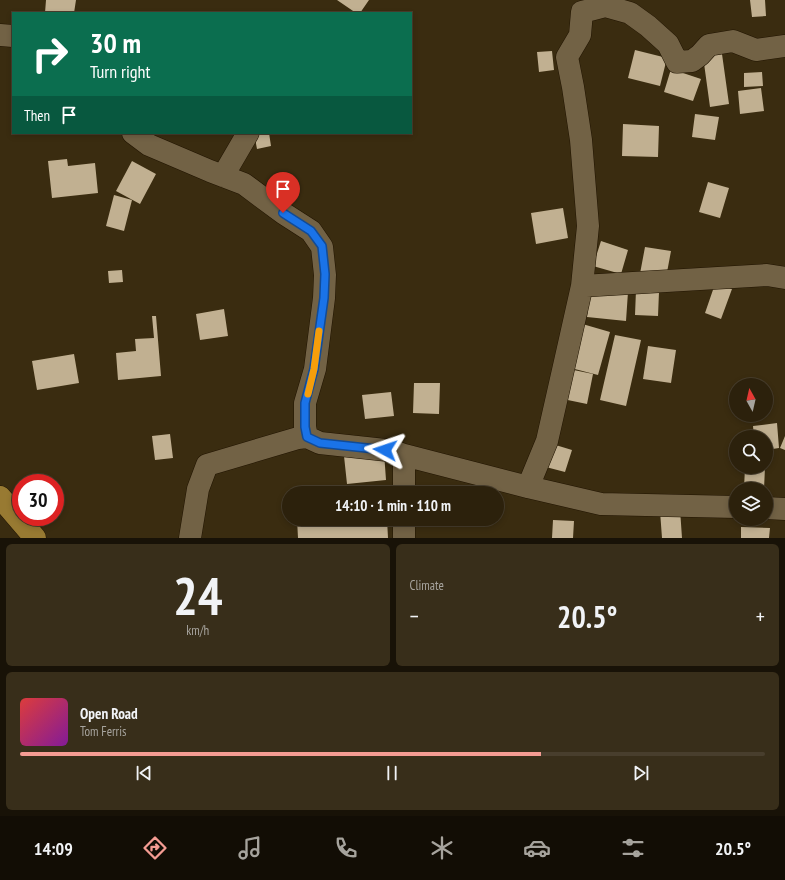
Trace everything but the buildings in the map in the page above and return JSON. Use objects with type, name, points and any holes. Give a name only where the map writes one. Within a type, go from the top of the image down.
[{"type":"highway","points":[[0,497],[35,538]]},
{"type":"street","points":[[528,487],[547,441],[582,286],[588,226],[581,140],[567,58],[580,35],[582,12],[605,6],[630,13],[648,26],[668,44],[677,62],[692,61],[708,46],[733,41],[756,50],[785,46]]},
{"type":"street","points":[[0,35],[12,36]]},
{"type":"street","points":[[134,134],[149,145],[244,184],[283,213],[311,231],[322,246],[325,274],[324,298],[314,369],[305,403],[305,427],[307,437]]},
{"type":"street","points":[[222,176],[247,134]]},
{"type":"street","points":[[582,286],[767,275],[785,278]]},
{"type":"street","points":[[190,538],[198,489],[207,465],[298,438],[307,437],[320,443],[396,452],[528,487],[601,504],[729,507]]},
{"type":"street","points":[[404,455],[404,486]]},
{"type":"street","points":[[773,508],[785,509]]},
{"type":"street","points":[[404,526],[404,538]]},
{"type":"slow traffic","points":[[308,394],[314,369],[319,331]]},
{"type":"route","points":[[283,213],[311,231],[322,246],[325,274],[324,298],[314,369],[305,403],[305,427],[307,437],[320,443],[385,450]]}]
